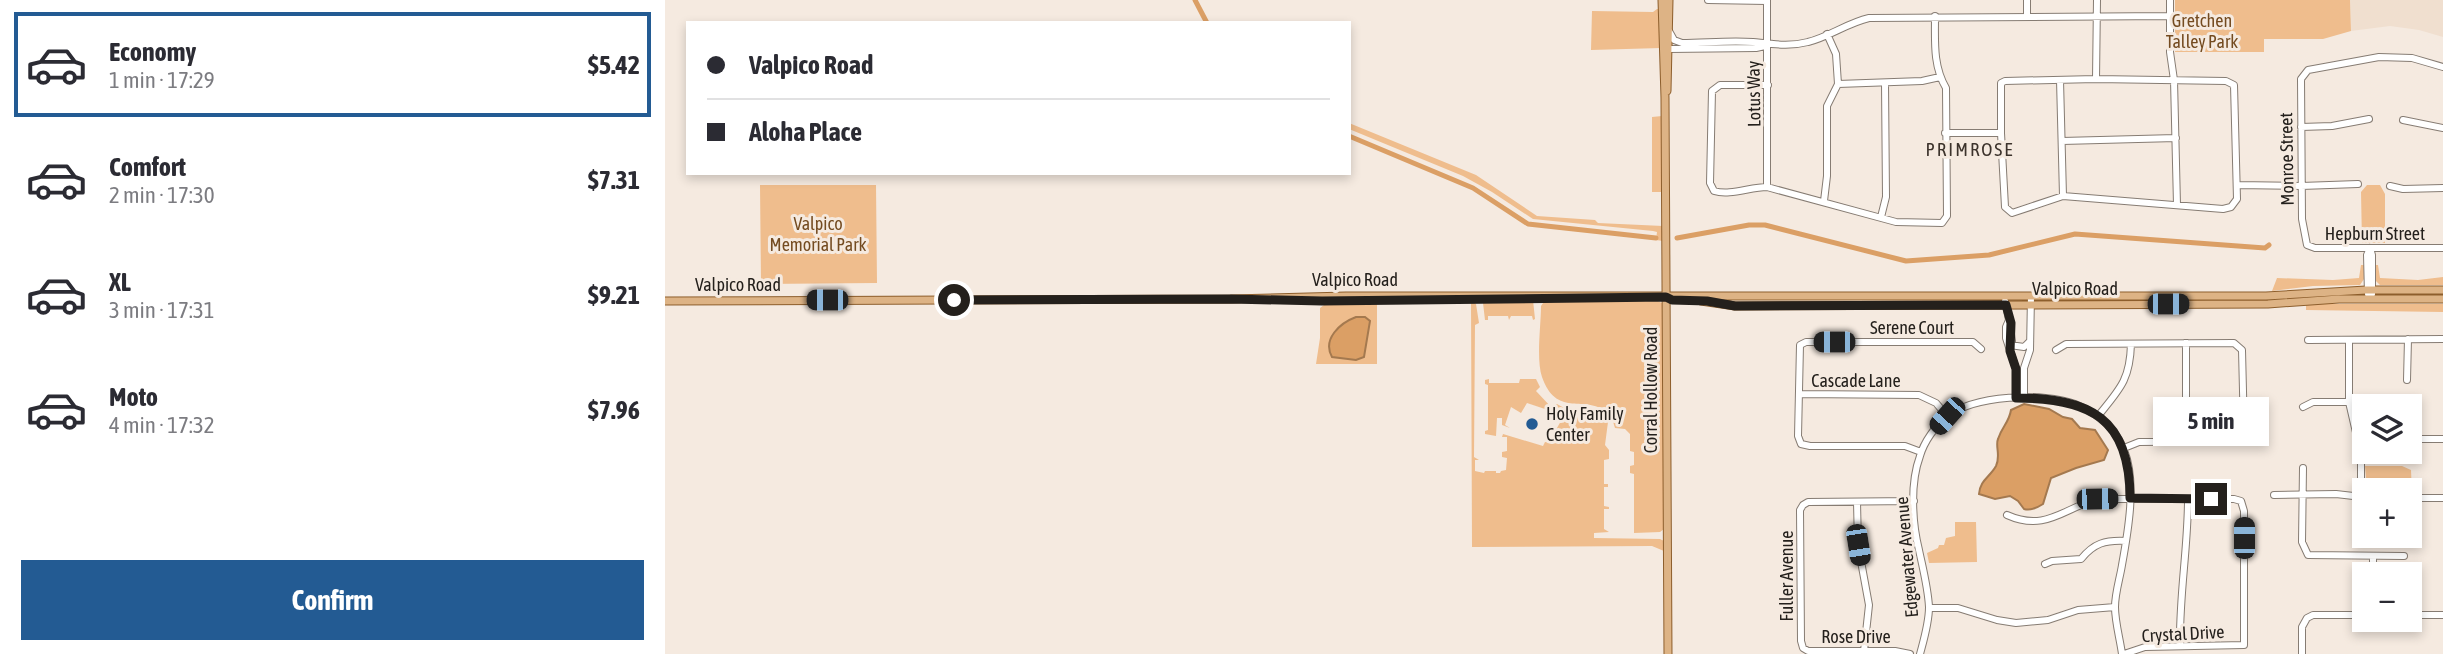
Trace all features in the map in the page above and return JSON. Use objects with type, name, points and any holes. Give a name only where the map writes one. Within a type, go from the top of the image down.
[{"type":"main road","points":[[1665,0],[1669,31],[1665,98]]},
{"type":"main road","name":"Corral Hollow Road","points":[[1665,0],[1668,654]]},
{"type":"main road","name":"Valpico Road","points":[[665,301],[2272,296],[2370,290],[2443,290]]},
{"type":"main road","name":"Valpico Road","points":[[1666,297],[1672,300],[1707,301],[1735,306],[2275,304],[2370,299],[2443,299]]},
{"type":"street","points":[[1665,0],[1665,41],[1669,49],[1756,48],[1806,43],[1869,18],[2170,16]]},
{"type":"street","points":[[1708,0],[1767,0]]},
{"type":"street","name":"Lotus Way","points":[[1767,0],[1767,187]]},
{"type":"street","points":[[2027,0],[2027,16]]},
{"type":"street","points":[[2096,79],[2097,0]]},
{"type":"street","points":[[2170,0],[2177,205]]},
{"type":"street","points":[[1768,86],[1720,85],[1712,91],[1712,188],[1717,192],[1767,187],[1896,222],[1942,223],[1947,216],[1946,89],[1940,77],[1935,53],[1935,16]]},
{"type":"street","points":[[1669,31],[1674,40],[1682,43],[1755,42],[1767,45]]},
{"type":"street","points":[[1824,201],[1827,183],[1827,106],[1837,84],[1836,54],[1827,34]]},
{"type":"street","name":"Monroe Street","points":[[2307,245],[2304,241],[2301,186],[2301,79],[2304,72],[2379,57],[2412,58],[2443,67]]},
{"type":"street","points":[[1837,84],[1922,81],[1940,77]]},
{"type":"street","points":[[2060,80],[2063,196]]},
{"type":"street","points":[[2060,80],[2226,81],[2234,85],[2237,199],[2231,207],[2063,196],[2012,213],[2008,211],[2004,207],[2001,83],[2060,80]]},
{"type":"street","points":[[1881,217],[1886,197],[1885,83]]},
{"type":"street","points":[[2301,127],[2332,126],[2369,118]]},
{"type":"street","points":[[2403,120],[2443,128]]},
{"type":"street","points":[[1945,133],[2001,133]]},
{"type":"street","points":[[2062,141],[2176,138]]},
{"type":"street","points":[[2237,185],[2358,184]]},
{"type":"street","points":[[2390,186],[2443,188]]},
{"type":"street","name":"Hepburn Street","points":[[2307,245],[2315,248],[2443,248]]},
{"type":"street","points":[[2369,248],[2372,255],[2370,299]]},
{"type":"street","points":[[2003,296],[2009,320],[2006,338],[2016,369],[2020,398]]},
{"type":"street","points":[[2020,398],[2030,350],[2031,296]]},
{"type":"street","points":[[2407,380],[2408,339]]},
{"type":"street","points":[[2308,340],[2443,339]]},
{"type":"street","points":[[2010,345],[2024,347],[2031,340]]},
{"type":"street","points":[[2349,340],[2349,402],[2361,453],[2362,478]]},
{"type":"street","name":"Serene Court","points":[[1798,394],[1800,345],[1806,342],[1973,342],[1981,349]]},
{"type":"street","points":[[2186,343],[2186,441]]},
{"type":"street","points":[[2056,350],[2066,344],[2234,343],[2240,346],[2244,432],[2241,438],[2235,441],[2139,442],[2124,448]]},
{"type":"street","points":[[2098,416],[2126,379],[2131,344]]},
{"type":"street","points":[[1798,394],[1798,436],[1801,444],[1905,446],[1921,452]]},
{"type":"street","name":"Cascade Lane","points":[[1798,394],[1919,395],[1936,403],[1947,416]]},
{"type":"street","points":[[2020,398],[2063,400],[2086,409],[2098,416],[2124,448],[2129,469],[2130,498],[2115,607],[2123,654]]},
{"type":"street","name":"Edgewater Avenue","points":[[1920,654],[1929,608],[1918,548],[1914,501],[1916,468],[1921,452],[1947,416],[1978,403],[2020,398]]},
{"type":"street","points":[[2303,407],[2313,402],[2349,402]]},
{"type":"street","points":[[2422,439],[2443,439]]},
{"type":"street","points":[[2303,468],[2302,542],[2308,555],[2405,555]]},
{"type":"street","points":[[2274,495],[2352,496]]},
{"type":"street","points":[[2422,498],[2443,498]]},
{"type":"street","points":[[2007,515],[2021,522],[2035,523],[2052,519],[2097,499],[2188,499],[2187,545],[2181,579],[2180,646]]},
{"type":"street","name":"Crystal Drive","points":[[2123,654],[2145,646],[2244,645],[2244,511],[2241,501],[2188,499]]},
{"type":"street","points":[[1864,651],[1869,605],[1858,545],[1857,502],[1914,501]]},
{"type":"street","name":"Fuller Avenue","points":[[1803,648],[1800,510],[1808,502],[1857,502]]},
{"type":"street","points":[[2045,564],[2081,559],[2091,546],[2098,543],[2126,541]]},
{"type":"street","points":[[2373,556],[2373,562]]},
{"type":"street","points":[[1929,608],[1958,608],[2016,623],[2048,620],[2078,610],[2115,607]]},
{"type":"street","points":[[2302,654],[2302,627],[2307,618],[2313,615],[2352,615]]},
{"type":"street","points":[[2422,615],[2443,615]]},
{"type":"street","name":"Rose Drive","points":[[1803,648],[1808,651],[1895,651],[1910,654]]},
{"type":"shaded area","points":[[2350,0],[2443,0],[2443,37],[2390,26],[2351,31]]},
{"type":"shaded area","points":[[1356,317],[1365,317],[1370,321],[1364,357],[1356,360],[1332,357],[1329,344],[1334,332]]},
{"type":"shaded area","points":[[2024,404],[2049,409],[2072,419],[2080,428],[2095,430],[2108,450],[2104,460],[2051,478],[2043,504],[2029,510],[2024,509],[2010,496],[1995,499],[1979,494],[1983,482],[1996,466],[1997,442],[2011,410]]},
{"type":"green space","name":"Gretchen Talley Park","points":[[2175,0],[2350,0],[2351,31],[2323,39],[2264,39],[2264,52],[2175,52]]},
{"type":"green space","points":[[1660,9],[1661,48],[1591,50],[1592,11],[1653,12]]},
{"type":"green space","points":[[1662,116],[1663,192],[1652,192],[1652,117]]},
{"type":"green space","points":[[1351,124],[1476,175],[1537,216],[1595,220],[1598,223],[1663,226],[1663,241],[1656,240],[1657,232],[1653,231],[1533,219],[1463,176],[1351,130]]},
{"type":"green space","name":"Valpico Memorial Park","points":[[760,185],[876,185],[877,283],[761,284]]},
{"type":"green space","points":[[2367,185],[2380,185],[2385,194],[2385,243],[2362,243],[2361,192]]},
{"type":"green space","points":[[2361,265],[2364,265],[2364,279],[2360,285],[2313,286],[2272,291],[2277,278],[2359,278]]},
{"type":"green space","points":[[2375,265],[2378,265],[2380,278],[2418,280],[2443,277],[2443,285],[2380,285],[2375,280]]},
{"type":"green space","points":[[1654,299],[1662,303],[1664,309],[1664,529],[1660,532],[1634,533],[1634,474],[1630,473],[1630,466],[1634,465],[1634,452],[1630,451],[1630,434],[1625,429],[1615,428],[1604,410],[1596,406],[1562,401],[1548,389],[1539,361],[1541,306],[1545,300]]},
{"type":"green space","points":[[1471,300],[1476,304],[1479,323],[1475,325],[1474,457],[1479,460],[1475,460],[1475,471],[1500,473],[1506,470],[1507,458],[1502,457],[1502,452],[1507,451],[1507,437],[1502,437],[1503,434],[1543,446],[1545,442],[1554,443],[1554,433],[1561,421],[1553,417],[1554,412],[1527,403],[1521,413],[1511,407],[1505,425],[1510,428],[1502,425],[1502,418],[1497,418],[1496,436],[1485,434],[1488,430],[1488,385],[1485,380],[1489,379],[1489,383],[1519,383],[1520,379],[1536,379],[1540,387],[1536,391],[1552,408],[1557,404],[1572,411],[1597,413],[1608,422],[1605,445],[1609,450],[1609,459],[1604,460],[1604,484],[1608,484],[1608,487],[1604,487],[1604,506],[1609,509],[1604,509],[1604,529],[1609,532],[1594,533],[1594,538],[1660,539],[1664,541],[1664,551],[1652,546],[1472,547]]},
{"type":"green space","points":[[1487,300],[1533,300],[1535,319],[1533,320],[1532,316],[1511,316],[1509,320],[1508,316],[1488,316],[1488,320],[1485,320],[1483,303]]},
{"type":"green space","points":[[1328,302],[1377,302],[1377,364],[1316,364],[1320,338],[1320,308]]},
{"type":"green space","points":[[2306,304],[2443,304],[2443,312],[2306,310]]},
{"type":"green space","points":[[2365,466],[2402,466],[2411,470],[2411,478],[2366,478]]},
{"type":"green space","points":[[1955,522],[1976,522],[1977,562],[1929,563],[1927,553],[1939,545],[1944,545],[1946,538],[1955,536]]},
{"type":"waterway","points":[[1195,0],[1206,21]]},
{"type":"waterway","points":[[1351,137],[1473,188],[1528,224],[1656,238]]},
{"type":"waterway","points":[[1677,238],[1749,225],[1765,225],[1906,261],[1989,255],[2075,234],[2265,248],[2269,245]]},
{"type":"place","name":"Holy Family Center","points":[[1532,424]]},
{"type":"district","name":"PRIMROSE","points":[[1970,149]]},
{"type":"route","points":[[954,300],[1322,301],[1666,297],[1672,300],[1707,301],[1735,306],[2006,305],[2011,323],[2010,351],[2017,376],[2016,398],[2063,400],[2098,416],[2124,448],[2128,462],[2130,498],[2211,499]]}]
